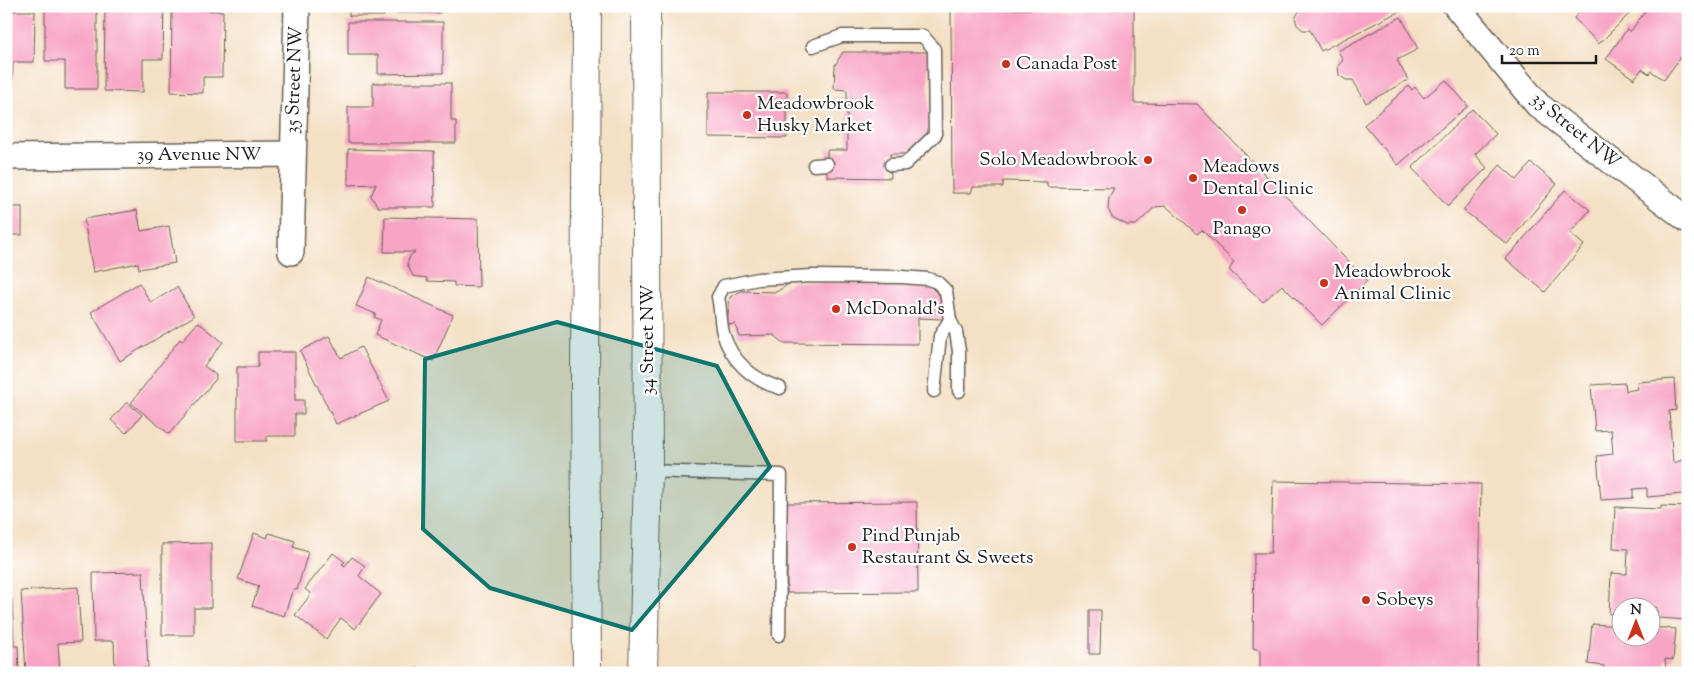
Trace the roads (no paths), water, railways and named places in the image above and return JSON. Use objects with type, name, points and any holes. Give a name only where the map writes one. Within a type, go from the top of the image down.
[{"type":"main road","points":[[587,6],[585,380],[587,673]]},
{"type":"main road","name":"34 Street NW","points":[[643,673],[648,471],[646,6]]},
{"type":"street","name":"35 Street NW","points":[[293,154],[297,6]]},
{"type":"street","name":"33 Street NW","points":[[1456,6],[1538,105],[1684,212]]},
{"type":"street","name":"39 Avenue NW","points":[[6,157],[293,154]]},
{"type":"street","points":[[291,252],[293,154]]},
{"type":"lane","points":[[813,46],[842,36],[923,36],[934,49],[935,135],[905,164],[891,165]]},
{"type":"lane","points":[[814,165],[827,164]]},
{"type":"lane","points":[[780,388],[766,384],[744,370],[733,353],[724,333],[718,297],[724,286],[751,280],[787,277],[928,278],[937,282],[946,290],[950,320],[956,332],[959,351],[959,391]]},
{"type":"lane","points":[[934,390],[940,336],[950,320]]},
{"type":"lane","points":[[648,471],[781,475],[779,635]]},
{"type":"place","name":"Canada Post","points":[[1006,64]]},
{"type":"place","name":"Meadowbrook Husky Market","points":[[747,115]]},
{"type":"place","name":"Solo Meadowbrook","points":[[1148,160]]},
{"type":"place","name":"Meadows Dental Clinic","points":[[1193,178]]},
{"type":"place","name":"Panago","points":[[1242,210]]},
{"type":"place","name":"Meadowbrook Animal Clinic","points":[[1324,283]]},
{"type":"place","name":"McDonald's","points":[[836,309]]},
{"type":"place","name":"Pind Punjab Restaurant & Sweets","points":[[852,547]]},
{"type":"place","name":"Sobeys","points":[[1366,600]]}]
